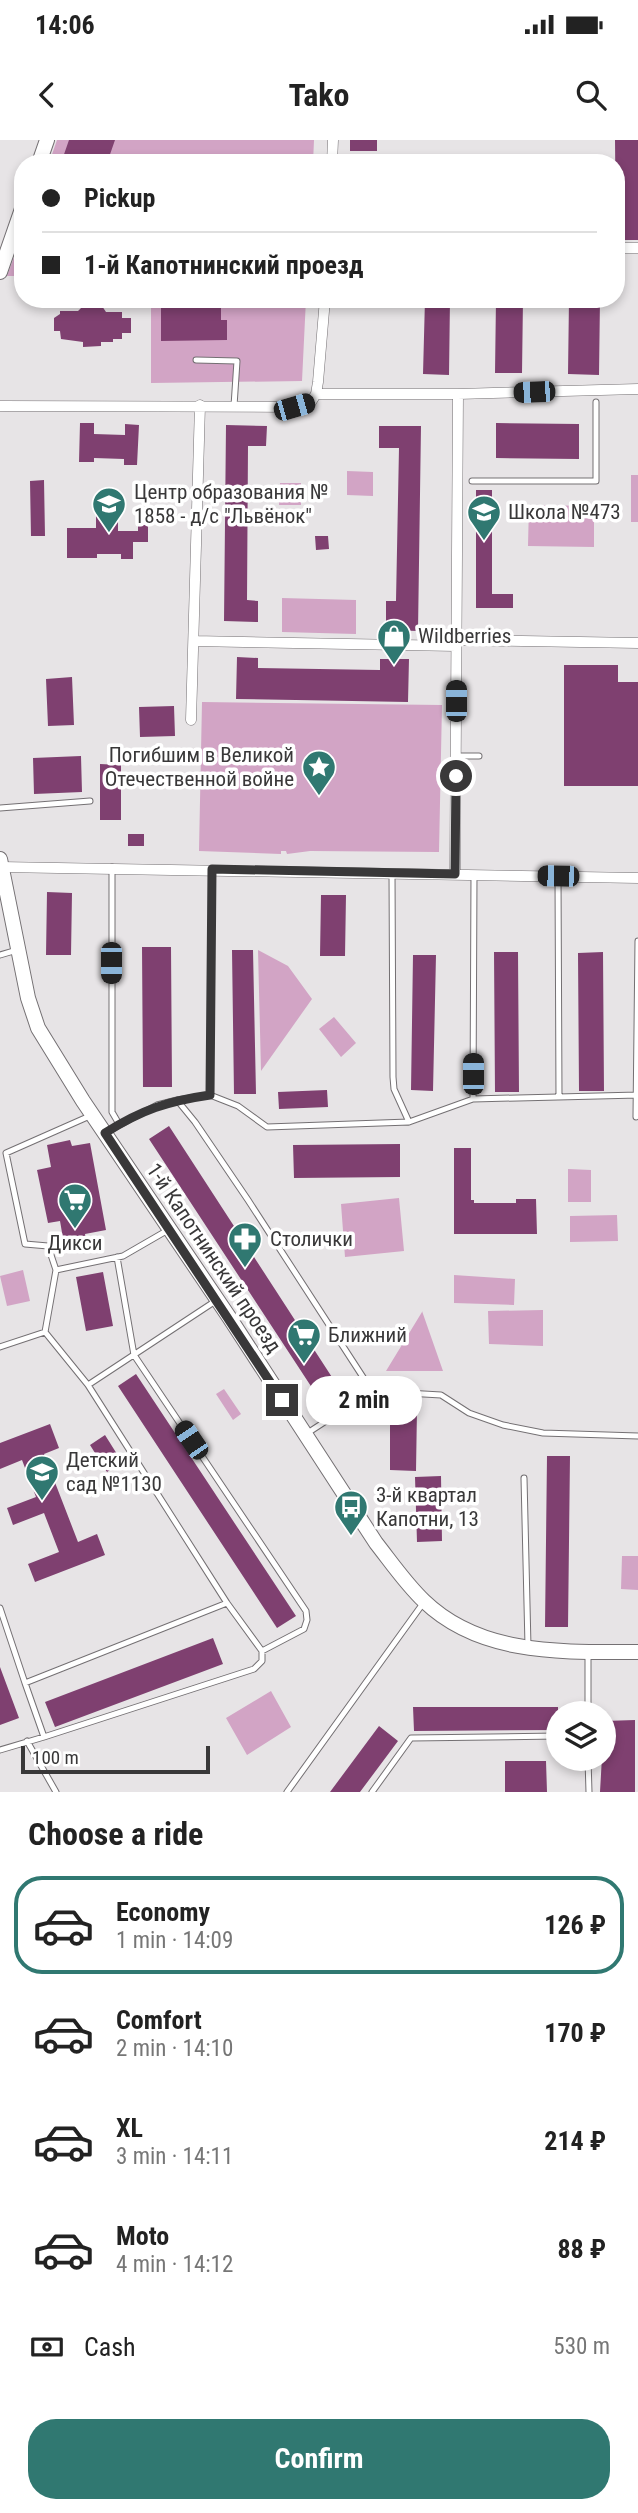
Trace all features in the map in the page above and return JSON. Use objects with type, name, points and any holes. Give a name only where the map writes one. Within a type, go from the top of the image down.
[{"type":"street","points":[[0,272],[14,232]]},
{"type":"street","points":[[0,406],[294,407],[311,402],[316,394],[324,308]]},
{"type":"street","points":[[316,394],[458,394],[638,389]]},
{"type":"street","points":[[455,874],[458,394]]},
{"type":"street","points":[[191,720],[200,405]]},
{"type":"street","points":[[194,641],[638,643]]},
{"type":"street","points":[[1,863],[638,877]]},
{"type":"street","name":"1-й Капотнинский проезд","points":[[1,863],[27,998],[38,1028],[376,1543],[424,1602],[460,1629],[528,1648],[588,1653],[638,1652]]},
{"type":"lane","points":[[195,360],[237,360],[234,406]]},
{"type":"lane","points":[[472,481],[596,481],[596,402]]},
{"type":"lane","points":[[456,755],[479,756]]},
{"type":"lane","points":[[0,808],[90,802]]},
{"type":"lane","points":[[112,867],[112,1112],[119,1124]]},
{"type":"lane","points":[[210,1095],[212,869]]},
{"type":"lane","points":[[392,872],[393,1077],[394,1089],[409,1122]]},
{"type":"lane","points":[[473,1099],[474,874]]},
{"type":"lane","points":[[558,876],[559,1097]]},
{"type":"lane","points":[[636,1116],[638,941]]},
{"type":"lane","points":[[0,955],[17,950]]},
{"type":"lane","points":[[105,1133],[158,1105],[210,1095],[238,1107],[267,1127],[409,1122],[473,1099],[637,1095]]},
{"type":"lane","points":[[177,1100],[248,1200],[372,1391]]},
{"type":"lane","points":[[45,1332],[57,1270],[48,1246],[25,1244],[6,1153],[92,1114]]},
{"type":"lane","points":[[57,1270],[117,1256],[170,1229]]},
{"type":"lane","points":[[117,1256],[134,1355],[306,1611],[304,1629],[262,1651]]},
{"type":"lane","points":[[88,1385],[217,1300]]},
{"type":"lane","points":[[0,1347],[45,1332]]},
{"type":"lane","points":[[0,1750],[254,1669],[262,1661],[262,1651],[227,1603],[88,1385],[45,1332]]},
{"type":"lane","points":[[305,1434],[372,1391],[441,1395],[469,1413],[503,1425],[543,1433],[638,1436]]},
{"type":"lane","points":[[524,1478],[528,1648]]},
{"type":"lane","points":[[286,1792],[424,1602]]},
{"type":"lane","points":[[25,1683],[227,1603]]},
{"type":"lane","points":[[0,1608],[44,1737]]},
{"type":"lane","points":[[588,1653],[588,1701]]},
{"type":"lane","points":[[372,1792],[411,1738],[546,1736]]},
{"type":"lane","points":[[27,1741],[56,1792]]},
{"type":"lane","points":[[589,1771],[589,1792]]},
{"type":"shaded area","points":[[57,140],[314,140],[313,154],[52,154]]},
{"type":"shaded area","points":[[14,257],[14,276],[7,276]]},
{"type":"shaded area","points":[[151,308],[306,308],[302,381],[151,383]]},
{"type":"shaded area","points":[[347,471],[373,472],[373,496],[347,495]]},
{"type":"shaded area","points":[[631,475],[638,475],[638,522],[631,522]]},
{"type":"shaded area","points":[[280,483],[301,483],[301,505],[279,505]]},
{"type":"shaded area","points":[[529,505],[594,506],[594,547],[528,546]]},
{"type":"shaded area","points":[[282,598],[356,600],[356,634],[282,632]]},
{"type":"shaded area","points":[[202,702],[442,705],[439,852],[310,851],[287,854],[286,851],[281,851],[281,854],[199,851]]},
{"type":"shaded area","points":[[258,950],[288,966],[312,999],[261,1071]]},
{"type":"shaded area","points":[[334,1017],[356,1043],[341,1057],[319,1029]]},
{"type":"shaded area","points":[[568,1169],[591,1170],[591,1202],[568,1202]]},
{"type":"shaded area","points":[[399,1198],[404,1251],[345,1257],[341,1204]]},
{"type":"shaded area","points":[[617,1215],[618,1241],[570,1242],[570,1216]]},
{"type":"shaded area","points":[[23,1270],[30,1301],[7,1306],[0,1276]]},
{"type":"shaded area","points":[[454,1275],[515,1279],[514,1305],[454,1303]]},
{"type":"shaded area","points":[[543,1310],[543,1346],[489,1344],[488,1311]]},
{"type":"shaded area","points":[[422,1312],[443,1371],[386,1371]]},
{"type":"shaded area","points":[[224,1389],[241,1414],[233,1420],[216,1394]]},
{"type":"shaded area","points":[[622,1556],[638,1556],[638,1590],[621,1589]]},
{"type":"shaded area","points":[[271,1691],[291,1727],[247,1755],[226,1718]]},
{"type":"building","points":[[69,140],[115,140],[110,154],[64,154]]},
{"type":"building","points":[[350,140],[377,140],[377,151],[350,151]]},
{"type":"building","points":[[615,140],[638,140],[638,240],[625,240],[625,154],[615,154]]},
{"type":"building","points":[[81,308],[103,308],[106,312],[122,312],[122,318],[131,318],[131,333],[122,333],[122,339],[113,339],[113,342],[101,342],[101,346],[83,347],[83,342],[61,339],[60,331],[54,331],[54,318],[60,311],[78,311]]},
{"type":"building","points":[[161,308],[221,308],[221,320],[227,320],[227,340],[161,341]]},
{"type":"building","points":[[425,308],[450,308],[449,375],[423,374]]},
{"type":"building","points":[[496,308],[523,308],[522,373],[495,373]]},
{"type":"building","points":[[569,308],[600,308],[599,375],[568,374]]},
{"type":"building","points":[[80,423],[94,423],[94,434],[125,435],[125,424],[139,425],[137,465],[124,465],[124,459],[94,458],[94,462],[79,462]]},
{"type":"building","name":"Школа №473","points":[[496,423],[579,424],[579,459],[496,458]]},
{"type":"building","points":[[226,425],[267,426],[266,446],[248,446],[247,600],[258,601],[258,622],[224,621]]},
{"type":"building","points":[[379,426],[421,426],[418,631],[386,630],[386,601],[396,601],[399,448],[379,448]]},
{"type":"building","points":[[44,480],[45,536],[31,536],[30,481]]},
{"type":"building","name":"Школа №473","points":[[476,490],[492,490],[492,594],[513,594],[513,608],[476,608]]},
{"type":"building","name":"Центр образования № 1858 - д/с \"Львёнок\"","points":[[96,513],[118,513],[118,531],[138,531],[138,525],[148,525],[148,542],[133,542],[133,559],[121,559],[121,554],[97,554],[97,558],[67,558],[67,528],[96,528]]},
{"type":"building","points":[[315,536],[328,536],[329,549],[316,550]]},
{"type":"building","points":[[237,657],[258,658],[258,668],[380,670],[380,659],[409,659],[408,702],[236,699]]},
{"type":"building","points":[[564,665],[618,665],[618,682],[638,682],[638,786],[564,786]]},
{"type":"building","points":[[72,677],[74,725],[48,726],[46,679]]},
{"type":"building","points":[[174,706],[175,736],[140,737],[139,707]]},
{"type":"building","points":[[81,756],[82,792],[34,794],[33,758]]},
{"type":"building","points":[[100,764],[121,765],[121,820],[100,820]]},
{"type":"building","points":[[128,834],[144,834],[144,846],[128,846]]},
{"type":"building","points":[[47,892],[72,893],[71,955],[46,955]]},
{"type":"building","points":[[321,895],[346,895],[345,956],[320,956]]},
{"type":"building","points":[[142,947],[171,947],[172,1087],[143,1087]]},
{"type":"building","points":[[232,950],[253,950],[256,1094],[234,1094]]},
{"type":"building","points":[[494,952],[518,952],[519,1092],[495,1092]]},
{"type":"building","points":[[603,952],[604,1091],[579,1091],[578,953]]},
{"type":"building","points":[[413,955],[436,955],[433,1091],[411,1090]]},
{"type":"building","points":[[327,1090],[328,1107],[279,1109],[278,1092]]},
{"type":"building","points":[[169,1126],[339,1388],[320,1400],[149,1139]]},
{"type":"building","points":[[70,1140],[72,1146],[90,1143],[106,1230],[85,1234],[86,1240],[64,1244],[60,1221],[48,1223],[37,1170],[51,1167],[47,1145]]},
{"type":"building","points":[[400,1144],[400,1177],[294,1178],[293,1145]]},
{"type":"building","points":[[454,1148],[471,1148],[471,1200],[474,1200],[474,1203],[516,1203],[516,1199],[536,1199],[537,1234],[454,1234]]},
{"type":"building","points":[[103,1272],[113,1326],[86,1331],[76,1277]]},
{"type":"building","points":[[136,1374],[296,1616],[277,1628],[118,1386]]},
{"type":"building","points":[[390,1408],[417,1409],[416,1471],[390,1470]]},
{"type":"building","name":"Детский сад №1130","points":[[50,1424],[59,1448],[44,1454],[78,1542],[97,1534],[105,1555],[35,1582],[28,1564],[59,1552],[44,1513],[13,1525],[7,1508],[36,1497],[22,1460],[0,1469],[0,1443]]},
{"type":"building","points":[[105,1435],[122,1462],[107,1472],[90,1445]]},
{"type":"building","points":[[547,1456],[570,1456],[568,1627],[545,1627]]},
{"type":"building","points":[[441,1476],[442,1541],[417,1542],[415,1477]]},
{"type":"building","points":[[213,1638],[223,1664],[55,1727],[45,1702]]},
{"type":"building","points":[[0,1667],[19,1718],[0,1725]]},
{"type":"building","points":[[413,1707],[546,1707],[546,1730],[414,1731]]},
{"type":"building","points":[[635,1720],[635,1792],[600,1792],[601,1771],[616,1771],[616,1721]]},
{"type":"building","points":[[379,1726],[398,1741],[360,1792],[330,1792]]},
{"type":"building","points":[[505,1761],[546,1761],[547,1792],[505,1792]]},
{"type":"place","name":"Центр образования № 1858 - д/с \"Львёнок\"","points":[[109,534]]},
{"type":"place","name":"Школа №473","points":[[484,542]]},
{"type":"place","name":"Wildberries","points":[[394,666]]},
{"type":"place","name":"Погибшим в Великой Отечественной войне","points":[[319,797]]},
{"type":"place","name":"Дикси","points":[[75,1230]]},
{"type":"place","name":"Столички","points":[[245,1269]]},
{"type":"place","name":"Ближний","points":[[304,1365]]},
{"type":"place","name":"Детский сад №1130","points":[[42,1502]]},
{"type":"place","name":"3-й квартал Капотни, 13","points":[[351,1537]]},
{"type":"route","points":[[282,1400],[105,1133],[158,1105],[210,1095],[212,869],[455,874],[456,776]]}]
